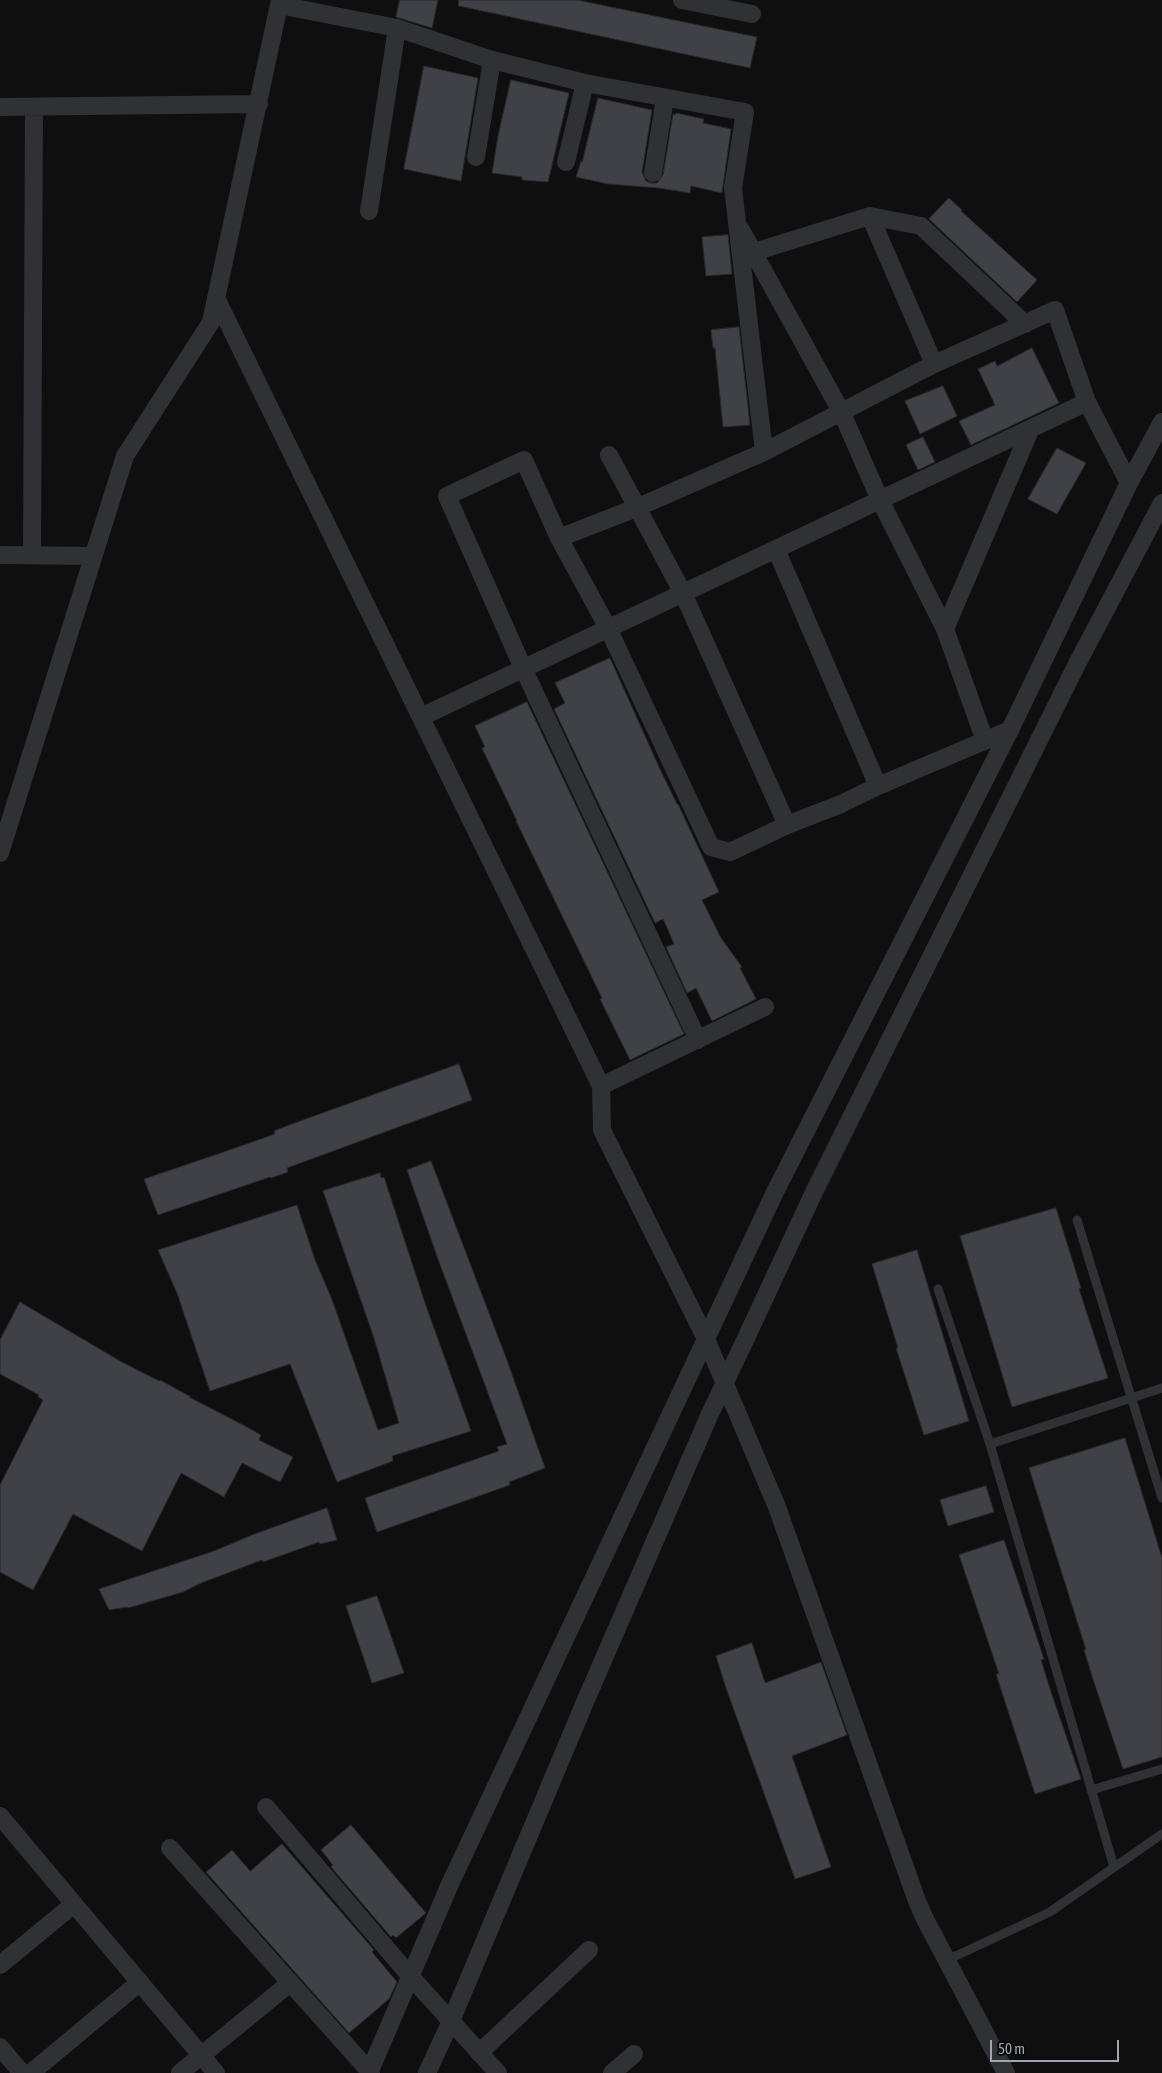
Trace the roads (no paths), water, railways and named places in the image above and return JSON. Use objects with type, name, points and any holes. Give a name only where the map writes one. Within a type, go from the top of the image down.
[{"type":"street","points":[[682,0],[752,14]]},
{"type":"street","points":[[1,846],[125,456],[211,322],[280,2],[397,28],[492,60],[585,83],[746,112],[733,188],[764,452]]},
{"type":"street","points":[[368,211],[397,28]]},
{"type":"street","points":[[476,157],[492,60]]},
{"type":"street","points":[[566,162],[585,83]]},
{"type":"street","points":[[653,174],[666,98]]},
{"type":"street","points":[[0,107],[259,104]]},
{"type":"street","points":[[32,555],[34,107]]},
{"type":"street","points":[[754,252],[870,216],[921,226],[1025,324]]},
{"type":"street","points":[[870,216],[934,364]]},
{"type":"street","points":[[736,222],[842,413],[880,500],[945,629],[985,740]]},
{"type":"street","points":[[216,298],[601,1086],[602,1130],[706,1339],[777,1507],[918,1901],[1006,2073]]},
{"type":"street","points":[[559,538],[636,508],[764,452],[934,364],[1055,310],[1087,402],[1130,483]]},
{"type":"street","points":[[421,717],[1087,402]]},
{"type":"street","points":[[170,1848],[370,2072],[450,1884],[780,1183],[1010,730],[1130,483],[1162,422]]},
{"type":"street","points":[[945,629],[1031,428]]},
{"type":"street","points":[[609,455],[683,593],[787,825]]},
{"type":"street","points":[[698,1040],[524,668],[447,496],[524,460],[559,538],[608,628],[711,847],[730,852],[787,825],[841,804],[878,786],[1010,730]]},
{"type":"street","points":[[427,2073],[451,2021],[585,1702],[709,1416],[820,1181],[1077,664],[1162,503]]},
{"type":"street","points":[[776,549],[878,786]]},
{"type":"street","points":[[0,555],[93,556]]},
{"type":"street","points":[[601,1086],[765,1007]]},
{"type":"street","points":[[266,1807],[411,1977],[498,2073]]},
{"type":"street","points":[[2,1822],[74,1904],[216,2073]]},
{"type":"street","points":[[0,1966],[74,1904]]},
{"type":"street","points":[[479,2052],[589,1950]]},
{"type":"street","points":[[31,2073],[140,1982]]},
{"type":"street","points":[[180,2073],[290,1983]]},
{"type":"street","points":[[0,2048],[22,2073]]},
{"type":"street","points":[[612,2073],[634,2054]]},
{"type":"lane","points":[[1077,1220],[1162,1498]]},
{"type":"lane","points":[[938,1289],[990,1444],[1114,1867]]},
{"type":"lane","points":[[990,1444],[1162,1388]]},
{"type":"lane","points":[[1091,1790],[1162,1769]]},
{"type":"lane","points":[[947,1960],[1050,1912],[1162,1834]]}]
